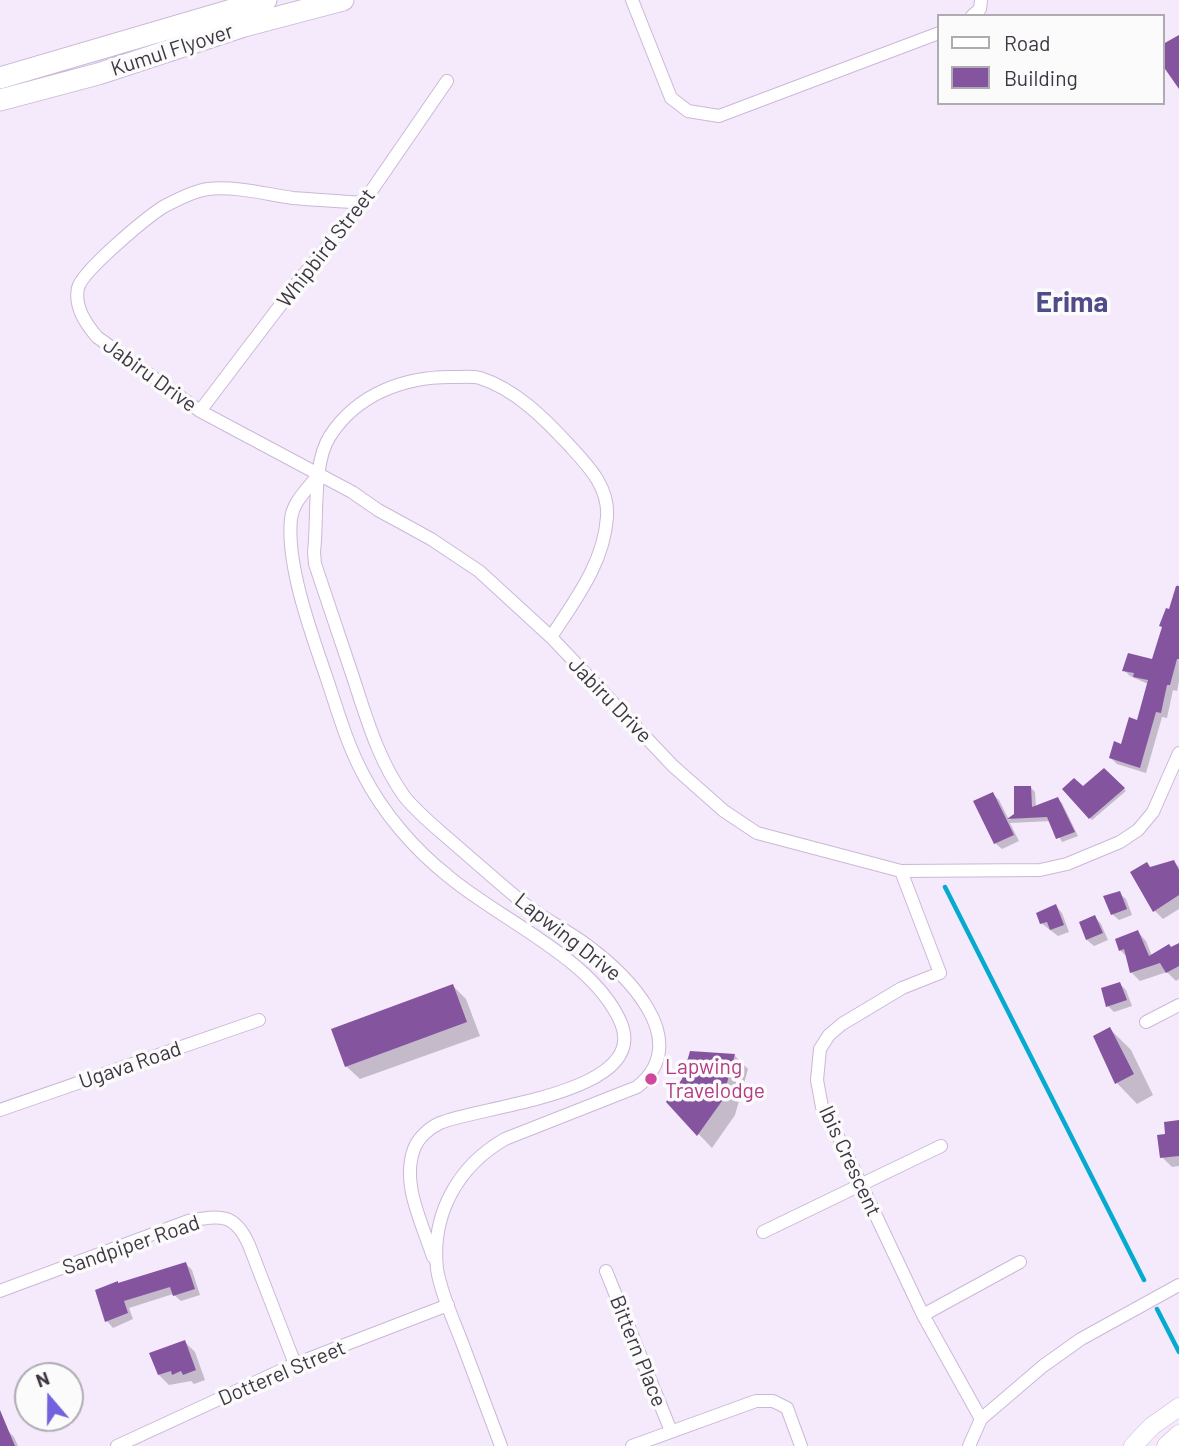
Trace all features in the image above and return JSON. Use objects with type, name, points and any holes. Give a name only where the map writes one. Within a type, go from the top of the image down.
[{"type":"highway","name":"Kumul Flyover","points":[[0,78],[267,0]]},
{"type":"highway","name":"Kumul Flyover","points":[[0,100],[98,74],[244,26],[343,0]]},
{"type":"main road","points":[[1133,1446],[1152,1426],[1179,1407]]},
{"type":"main road","points":[[1166,1446],[1179,1434]]},
{"type":"street","points":[[632,0],[671,97],[688,111],[719,116],[937,34]]},
{"type":"street","name":"Whipbird Street","points":[[200,411],[301,278],[363,204],[447,80]]},
{"type":"street","name":"Jabiru Drive","points":[[363,204],[252,190],[206,189],[163,207],[142,222],[90,271],[82,280],[78,294],[82,315],[97,337],[200,411],[318,473],[431,539],[479,571],[551,636],[673,766],[737,822],[769,836],[901,871],[1040,870],[1067,864],[1120,842],[1138,830],[1153,811],[1179,753]]},
{"type":"street","points":[[438,1270],[408,1179],[418,1141],[441,1122],[527,1102],[587,1081],[614,1064],[622,1055],[624,1033],[610,1003],[579,968],[448,877],[410,842],[363,776],[348,743],[298,587],[292,544],[292,515],[297,502],[318,473],[328,438],[346,416],[369,398],[400,382],[434,376],[479,377],[514,394],[550,425],[593,471],[605,495],[607,517],[601,550],[584,586],[551,636]]},
{"type":"street","name":"Lapwing Drive","points":[[318,473],[315,564],[374,742],[403,793],[418,813],[525,904],[585,944],[613,968],[647,1007],[657,1026],[660,1042],[657,1061],[643,1082],[626,1093],[490,1147],[471,1163],[458,1180],[444,1208],[437,1239],[438,1270],[448,1305],[501,1446]]},
{"type":"street","name":"Ibis Crescent","points":[[901,871],[940,973],[902,988],[842,1024],[822,1042],[817,1080],[822,1107],[923,1315],[981,1419]]},
{"type":"street","points":[[1146,1022],[1179,1005]]},
{"type":"street","name":"Ugava Road","points":[[0,1110],[260,1020]]},
{"type":"street","points":[[763,1232],[942,1146]]},
{"type":"street","name":"Sandpiper Road","points":[[0,1291],[188,1221],[205,1217],[233,1220],[242,1227],[295,1364]]},
{"type":"street","points":[[923,1315],[1020,1262]]},
{"type":"street","name":"Bittern Place","points":[[606,1270],[671,1431]]},
{"type":"street","points":[[969,1446],[981,1419],[1043,1366],[1081,1339],[1179,1285]]},
{"type":"street","name":"Dotterel Street","points":[[117,1446],[295,1364],[448,1305]]},
{"type":"street","points":[[632,1446],[756,1401],[773,1401],[787,1408],[801,1446]]},
{"type":"building","points":[[1179,35],[1179,89],[1165,69],[1165,43]]},
{"type":"building","points":[[1176,586],[1179,586],[1179,659],[1170,685],[1167,685],[1161,713],[1156,712],[1140,768],[1109,758],[1114,741],[1121,744],[1129,717],[1137,720],[1148,680],[1122,671],[1128,653],[1152,659],[1162,627],[1159,626],[1166,608],[1169,609]]},
{"type":"building","points":[[1104,768],[1125,788],[1089,819],[1062,789],[1074,778],[1083,786]]},
{"type":"building","points":[[1014,786],[1031,786],[1032,807],[1058,797],[1075,832],[1056,839],[1047,817],[1007,819],[1014,814]]},
{"type":"building","points":[[993,792],[1014,835],[994,844],[973,801]]},
{"type":"building","points":[[1174,860],[1179,870],[1179,895],[1153,912],[1130,872],[1147,862],[1150,867]]},
{"type":"building","points":[[1120,891],[1127,909],[1111,915],[1103,896]]},
{"type":"building","points":[[1056,904],[1064,925],[1050,930],[1047,922],[1040,924],[1036,913]]},
{"type":"building","points":[[1095,915],[1103,933],[1086,940],[1079,922]]},
{"type":"building","points":[[1138,930],[1149,956],[1169,944],[1171,947],[1179,943],[1179,966],[1166,973],[1160,963],[1130,973],[1124,949],[1119,951],[1115,939]]},
{"type":"building","points":[[1120,982],[1127,1000],[1106,1007],[1101,988]]},
{"type":"building","points":[[453,984],[467,1022],[345,1067],[331,1029]]},
{"type":"building","points":[[1110,1027],[1134,1074],[1115,1084],[1093,1036]]},
{"type":"building","points":[[690,1051],[735,1054],[722,1101],[697,1136],[666,1102],[682,1079]]},
{"type":"building","points":[[1179,1120],[1179,1156],[1160,1158],[1157,1135],[1165,1134],[1164,1122]]},
{"type":"building","points":[[186,1262],[195,1289],[173,1296],[170,1287],[124,1301],[128,1313],[105,1322],[95,1290]]},
{"type":"building","points":[[185,1340],[196,1370],[183,1375],[181,1371],[172,1375],[171,1371],[158,1375],[149,1353]]},
{"type":"building","points":[[0,1410],[15,1446],[0,1446]]},
{"type":"waterway","points":[[945,887],[1144,1280]]},
{"type":"waterway","points":[[1157,1309],[1179,1352]]},
{"type":"place","name":"Lapwing Travelodge","points":[[651,1079]]},
{"type":"district","name":"Erima","points":[[1072,303]]}]
